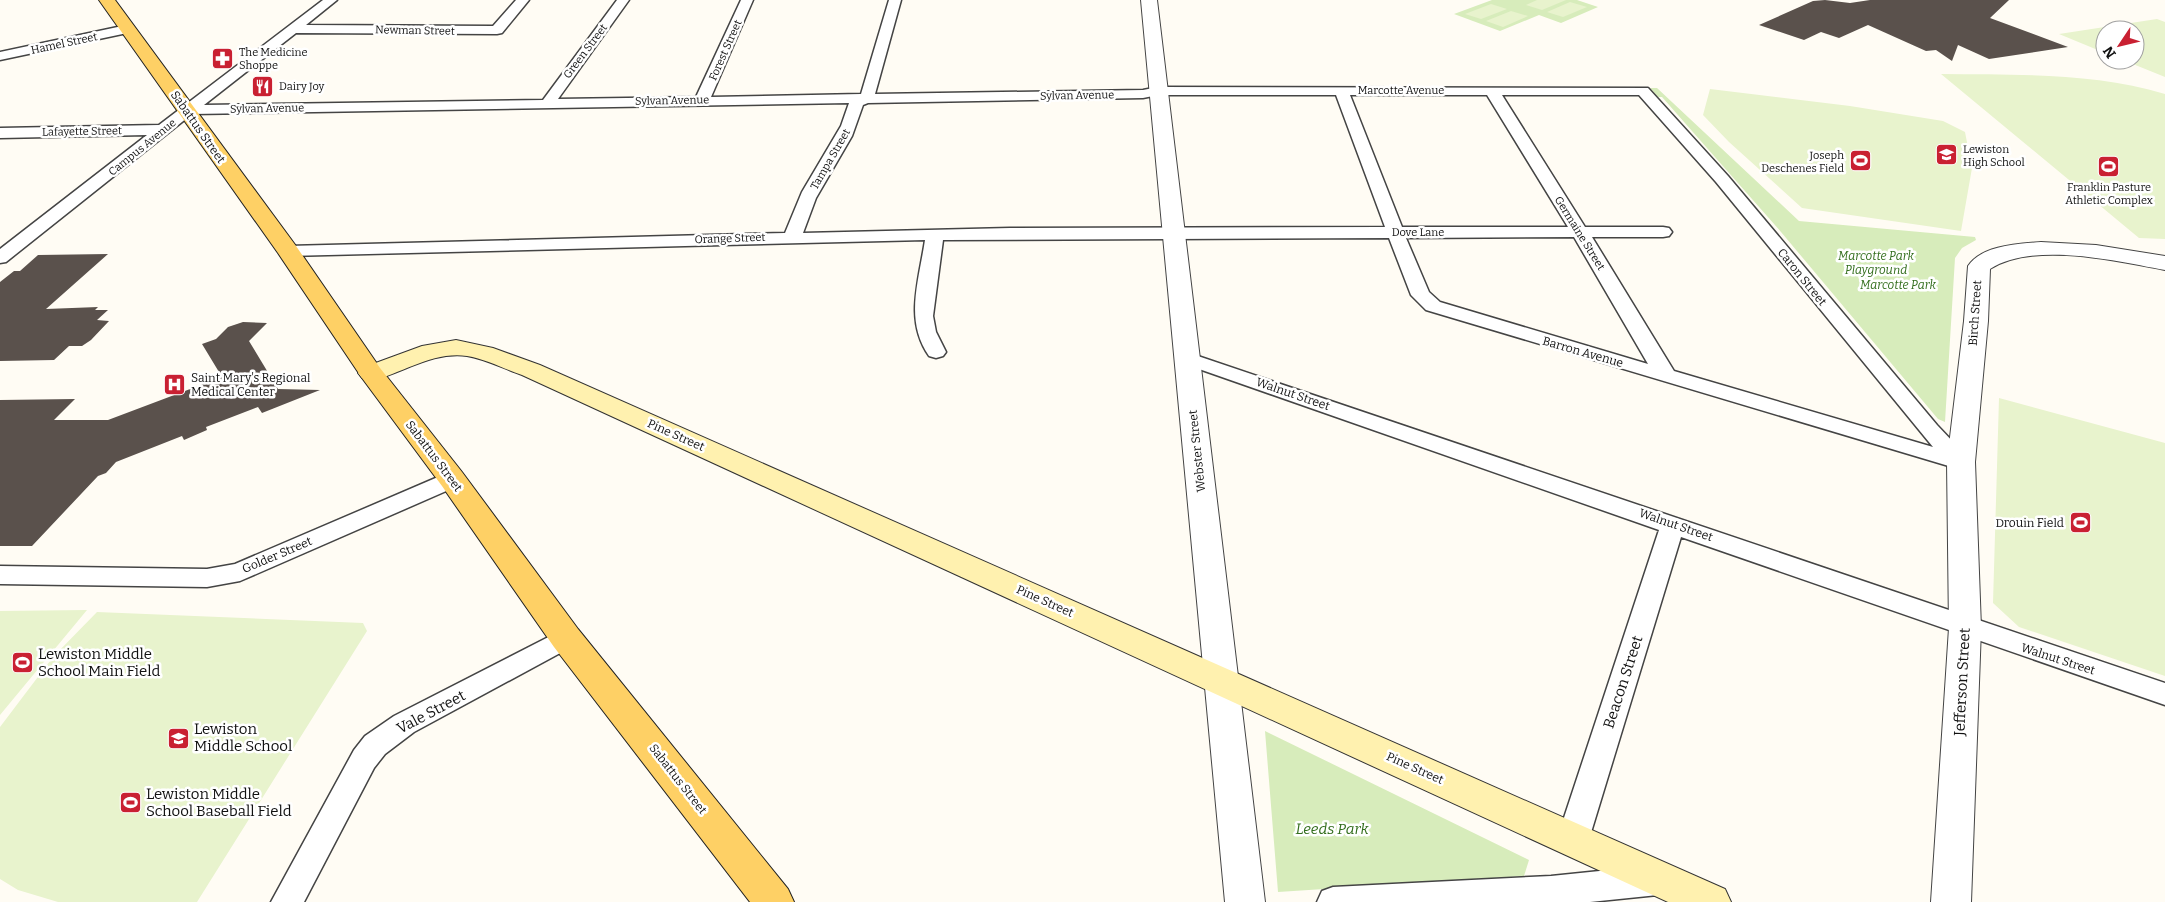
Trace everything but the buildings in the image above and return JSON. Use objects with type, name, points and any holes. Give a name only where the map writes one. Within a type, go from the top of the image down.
[{"type":"main road","name":"Sabattus Street","points":[[107,0],[288,251],[372,373],[452,479],[566,638],[774,902]]},
{"type":"main road","name":"Pine Street","points":[[372,373],[436,350],[456,348],[481,352],[531,370],[1711,902]]},
{"type":"street","name":"Campus Avenue","points":[[0,258],[164,130],[186,110],[332,0]]},
{"type":"street","name":"Newman Street","points":[[293,29],[497,30],[524,0]]},
{"type":"street","name":"Green Street","points":[[549,102],[623,0]]},
{"type":"street","name":"Forest Street","points":[[702,100],[748,0]]},
{"type":"street","name":"Tampa Street","points":[[793,237],[814,185],[845,135],[856,103],[867,98],[895,0]]},
{"type":"street","name":"Webster Street","points":[[1148,0],[1245,902]]},
{"type":"street","name":"Hamel Street","points":[[0,56],[127,29]]},
{"type":"street","name":"Barron Avenue","points":[[1341,90],[1421,295],[1433,306],[1961,462]]},
{"type":"street","name":"Marcotte Avenue","points":[[1158,91],[1643,90]]},
{"type":"street","name":"Caron Street","points":[[1643,90],[1722,179],[1929,430],[1961,462]]},
{"type":"street","name":"Sylvan Avenue","points":[[186,110],[549,102],[1143,94],[1158,91]]},
{"type":"street","name":"Germaine Street","points":[[1492,91],[1666,376]]},
{"type":"street","name":"Lafayette Street","points":[[0,133],[164,130]]},
{"type":"street","name":"Dove Lane","points":[[1173,232],[1663,232]]},
{"type":"street","name":"Orange Street","points":[[288,251],[793,237],[1173,232]]},
{"type":"street","points":[[935,234],[923,316],[926,332],[936,352]]},
{"type":"street","name":"Birch Street","points":[[1961,462],[1976,322],[1979,266],[1986,259],[1997,254],[2014,251],[2060,249],[2098,252],[2165,263]]},
{"type":"street","name":"Walnut Street","points":[[1186,358],[1673,524],[1965,628],[2165,694]]},
{"type":"street","name":"Jefferson Street","points":[[1951,902],[1965,628],[1961,462]]},
{"type":"street","name":"Golder Street","points":[[0,575],[199,578],[240,572],[452,479]]},
{"type":"street","name":"Beacon Street","points":[[1573,839],[1673,524]]},
{"type":"street","name":"Vale Street","points":[[287,902],[364,759],[375,745],[404,724],[566,638]]},
{"type":"street","points":[[1333,902],[1550,891],[1662,880]]},
{"type":"green space","points":[[1492,0],[1577,0],[1598,7],[1561,23],[1539,15],[1500,31],[1454,14]]},
{"type":"green space","points":[[1537,0],[1566,0],[1542,10],[1526,5]]},
{"type":"green space","points":[[1570,2],[1587,7],[1563,17],[1547,12]]},
{"type":"green space","points":[[1491,4],[1507,9],[1481,19],[1465,14]]},
{"type":"green space","points":[[1511,11],[1528,16],[1503,27],[1486,21]]},
{"type":"green space","points":[[2157,19],[2165,22],[2165,77],[2145,69],[2145,21]]},
{"type":"green space","points":[[2095,28],[2095,49],[2059,34]]},
{"type":"green space","name":"Franklin Pasture Athletic Complex","points":[[1941,74],[2082,78],[2138,87],[2165,94],[2165,239],[2139,238]]},
{"type":"green space","name":"Marcotte Park","points":[[1650,88],[1657,88],[1799,221],[1975,237],[1976,240],[1962,248],[1955,258],[1945,422],[1938,419],[1781,232],[1662,97],[1658,97]]},
{"type":"green space","name":"Joseph Deschenes Field","points":[[1710,89],[1850,106],[1943,121],[1965,132],[1972,168],[1961,231],[1802,208],[1729,142],[1703,115]]},
{"type":"green space","name":"Drouin Field","points":[[1999,398],[2165,443],[2165,676],[2019,627],[1993,603]]},
{"type":"green space","name":"Lewiston Middle School Main Field","points":[[87,610],[0,715],[0,611]]},
{"type":"green space","name":"Lewiston Middle School Baseball Field","points":[[97,612],[363,623],[367,631],[197,902],[58,902],[18,890],[0,879],[0,727],[53,657]]},
{"type":"green space","name":"Leeds Park","points":[[1265,731],[1529,860],[1524,876],[1278,892]]},
{"type":"place","name":"The Medicine Shoppe","points":[[223,58]]},
{"type":"place","name":"Dairy Joy","points":[[263,86]]},
{"type":"place","name":"Lewiston High School","points":[[1947,155]]},
{"type":"place","name":"Joseph Deschenes Field","points":[[1860,161]]},
{"type":"place","name":"Franklin Pasture Athletic Complex","points":[[2109,166]]},
{"type":"place","name":"Saint Mary's Regional Medical Center","points":[[175,385]]},
{"type":"place","name":"Drouin Field","points":[[2080,523]]},
{"type":"place","name":"Lewiston Middle School Main Field","points":[[22,663]]},
{"type":"place","name":"Lewiston Middle School","points":[[178,738]]},
{"type":"place","name":"Lewiston Middle School Baseball Field","points":[[130,803]]},
{"type":"park label","name":"Marcotte Park Playground","points":[[1876,263]]}]
